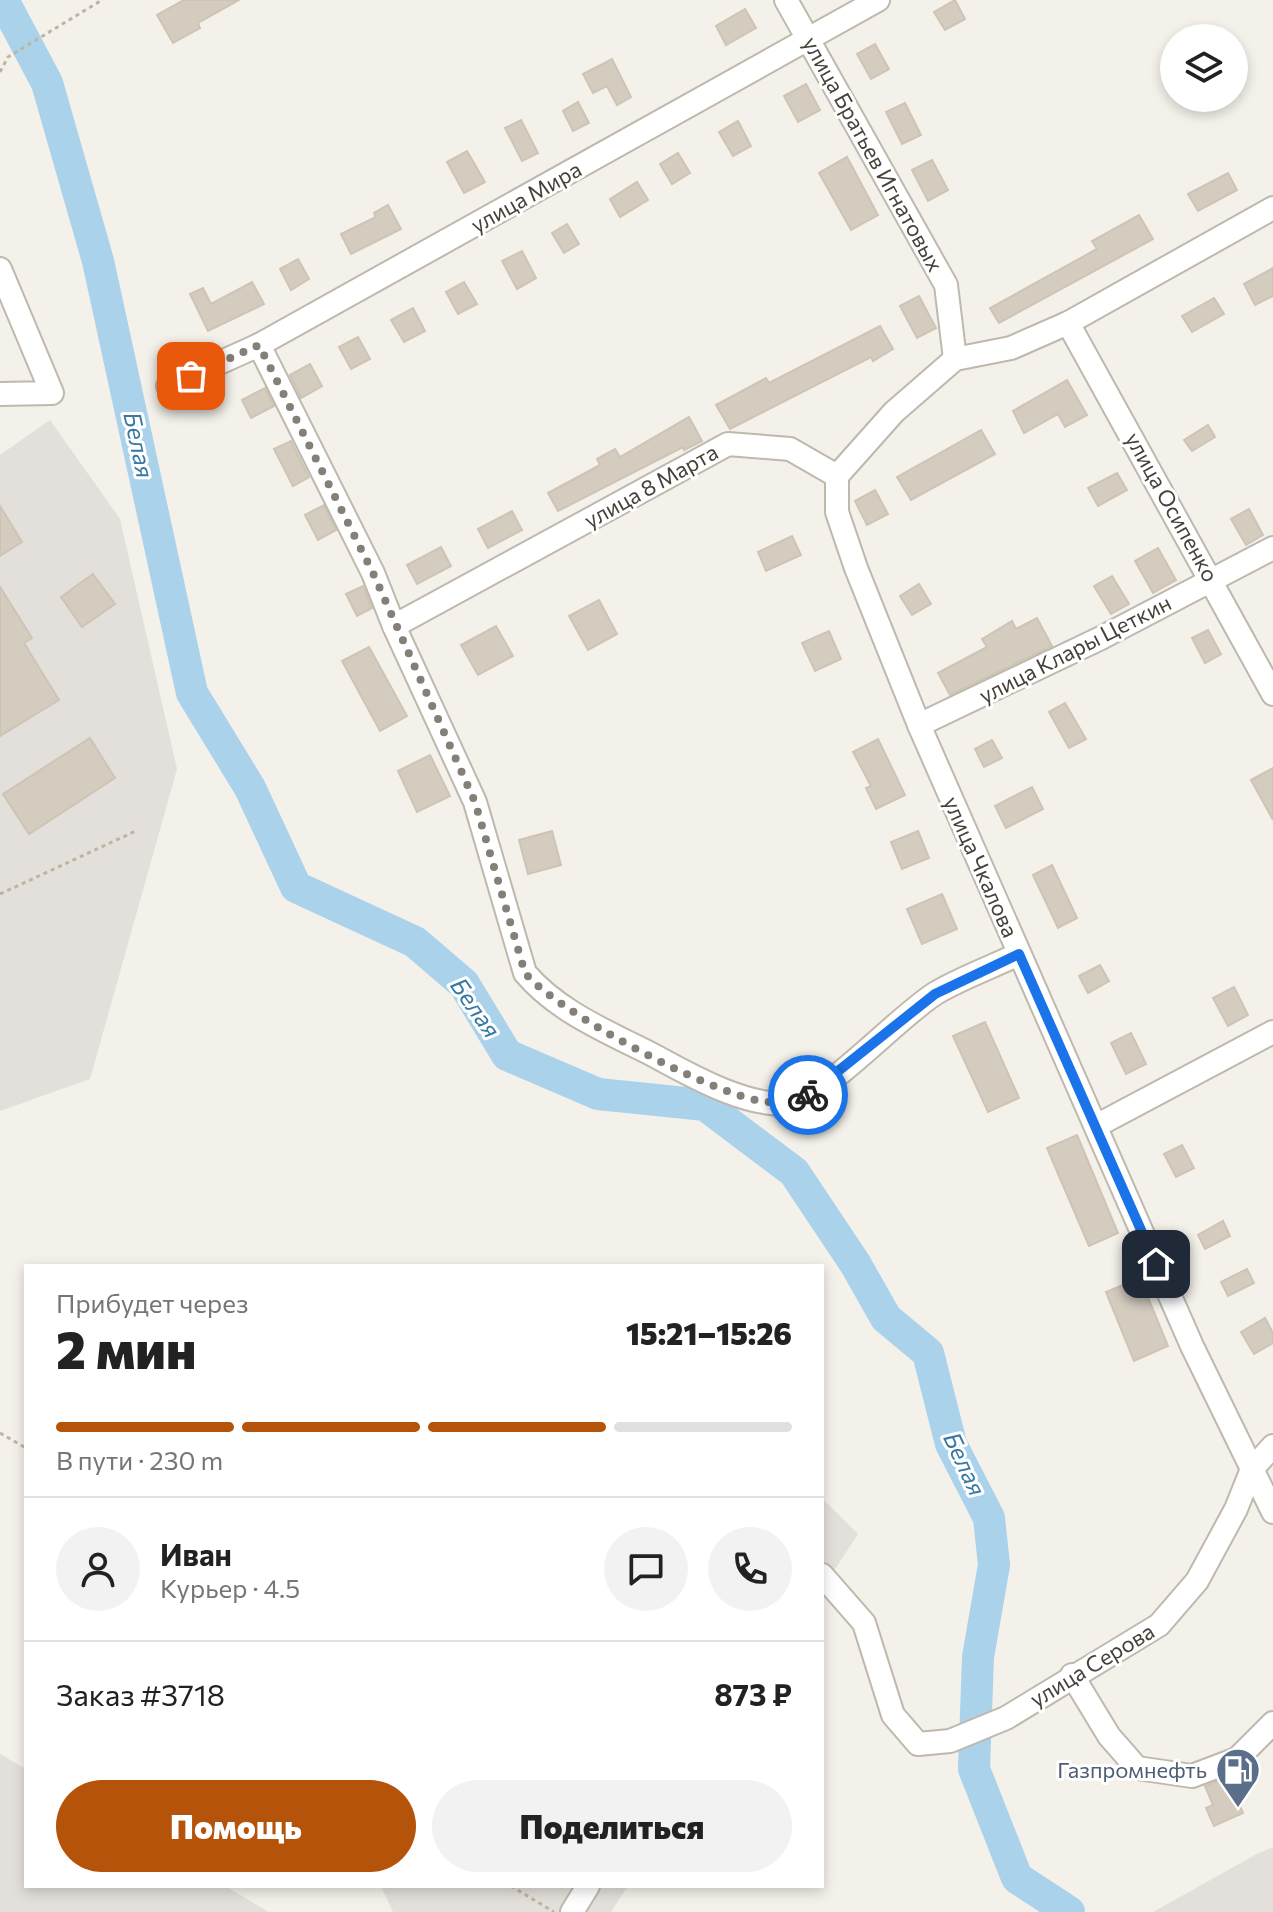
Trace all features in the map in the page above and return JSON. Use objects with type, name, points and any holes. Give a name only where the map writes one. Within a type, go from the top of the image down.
[{"type":"street","name":"улица Братьев Игнатовых","points":[[786,0],[946,285],[955,359]]},
{"type":"street","name":"улица Мира","points":[[168,386],[259,345],[878,0]]},
{"type":"street","points":[[837,476],[894,412],[955,359],[1011,348],[1068,323],[1273,208]]},
{"type":"street","points":[[0,269],[52,393],[0,394]]},
{"type":"street","name":"улица Осипенко","points":[[1068,323],[1273,694]]},
{"type":"street","points":[[259,345],[373,573],[475,802],[525,973],[538,988],[583,1019],[699,1079],[760,1101],[791,1103],[808,1095],[935,994],[1019,954]]},
{"type":"street","name":"улица 8 Марта","points":[[394,626],[728,444],[790,449],[837,476]]},
{"type":"street","name":"улица Чкалова","points":[[837,476],[837,512],[919,725],[1192,1346],[1273,1512]]},
{"type":"street","name":"улица Клары Цеткин","points":[[919,725],[1101,638],[1273,548]]},
{"type":"street","points":[[1096,1126],[1273,1032]]},
{"type":"street","name":"улица Серова","points":[[824,1577],[864,1623],[893,1715],[918,1744],[950,1741],[1006,1718],[1072,1675],[1159,1625],[1179,1604],[1209,1561],[1252,1469],[1273,1446]]},
{"type":"street","points":[[1072,1675],[1109,1736],[1137,1768],[1192,1776],[1237,1759],[1273,1723]]},
{"type":"street","points":[[572,1912],[587,1888]]},
{"type":"path","points":[[0,72],[8,57],[102,0]]},
{"type":"path","points":[[0,894],[138,830]]},
{"type":"path","points":[[0,1433],[24,1447]]},
{"type":"path","points":[[514,1888],[554,1912]]},
{"type":"shaded area","points":[[50,420],[120,519],[177,769],[90,1079],[0,1111],[0,455]]},
{"type":"shaded area","points":[[824,1500],[858,1534],[824,1586]]},
{"type":"shaded area","points":[[0,1754],[24,1768],[24,1888],[228,1888],[269,1912],[0,1912]]},
{"type":"shaded area","points":[[1273,1847],[1273,1912],[1153,1912],[1255,1855]]},
{"type":"shaded area","points":[[382,1888],[627,1888],[611,1912],[393,1912]]},
{"type":"building","points":[[184,0],[239,0],[198,23],[200,28],[173,43],[157,15]]},
{"type":"building","points":[[955,0],[965,19],[945,30],[934,12]]},
{"type":"building","points":[[745,9],[756,28],[726,45],[716,26]]},
{"type":"building","points":[[875,44],[889,69],[871,79],[857,54]]},
{"type":"building","points":[[612,59],[631,97],[617,105],[607,86],[593,93],[583,74]]},
{"type":"building","points":[[806,84],[820,110],[798,122],[784,96]]},
{"type":"building","points":[[578,102],[589,123],[573,131],[563,111]]},
{"type":"building","points":[[905,103],[921,135],[902,144],[886,112]]},
{"type":"building","points":[[521,120],[538,153],[522,161],[505,128]]},
{"type":"building","points":[[738,121],[751,146],[733,156],[719,132]]},
{"type":"building","points":[[467,151],[485,182],[464,193],[447,162]]},
{"type":"building","points":[[678,153],[690,173],[672,184],[660,164]]},
{"type":"building","points":[[847,157],[878,215],[851,230],[819,173]]},
{"type":"building","points":[[932,160],[948,190],[928,201],[912,170]]},
{"type":"building","points":[[1228,173],[1237,190],[1198,211],[1188,194]]},
{"type":"building","points":[[637,182],[648,200],[620,217],[610,199]]},
{"type":"building","points":[[388,205],[401,229],[351,254],[341,234],[376,217],[374,213]]},
{"type":"building","points":[[1139,215],[1153,239],[999,323],[990,308],[1097,249],[1092,241]]},
{"type":"building","points":[[567,224],[579,244],[564,253],[552,233]]},
{"type":"building","points":[[522,251],[536,278],[517,289],[502,261]]},
{"type":"building","points":[[298,259],[309,279],[291,290],[280,269]]},
{"type":"building","points":[[1273,268],[1273,296],[1255,305],[1244,284]]},
{"type":"building","points":[[252,282],[264,304],[208,331],[190,294],[203,288],[211,304]]},
{"type":"building","points":[[464,282],[477,304],[458,314],[446,292]]},
{"type":"building","points":[[919,296],[936,328],[917,338],[900,306]]},
{"type":"building","points":[[1214,298],[1224,314],[1192,332],[1182,316]]},
{"type":"building","points":[[413,308],[425,331],[404,342],[391,320]]},
{"type":"building","points":[[880,326],[893,349],[873,361],[871,357],[730,429],[716,405],[766,378],[769,383]]},
{"type":"building","points":[[358,337],[370,359],[351,369],[339,347]]},
{"type":"building","points":[[310,364],[322,386],[301,398],[290,375]]},
{"type":"building","points":[[1067,380],[1087,415],[1065,427],[1058,414],[1024,433],[1013,411]]},
{"type":"building","points":[[265,388],[274,406],[251,418],[242,400]]},
{"type":"building","points":[[689,417],[702,441],[684,450],[683,447],[558,511],[548,493],[600,465],[597,459],[615,449],[620,457]]},
{"type":"building","points":[[1208,425],[1215,437],[1192,451],[1184,440]]},
{"type":"building","points":[[981,430],[995,454],[911,500],[897,477]]},
{"type":"building","points":[[291,441],[309,477],[293,486],[274,449]]},
{"type":"building","points":[[1117,473],[1127,490],[1098,506],[1088,488]]},
{"type":"building","points":[[875,490],[888,514],[867,525],[855,501]]},
{"type":"building","points":[[324,505],[336,530],[318,540],[305,515]]},
{"type":"building","points":[[0,506],[22,542],[0,556]]},
{"type":"building","points":[[1249,509],[1263,535],[1246,545],[1231,519]]},
{"type":"building","points":[[512,511],[522,530],[488,548],[478,529]]},
{"type":"building","points":[[792,536],[801,555],[766,571],[758,552]]},
{"type":"building","points":[[441,547],[451,566],[417,584],[407,565]]},
{"type":"building","points":[[1158,548],[1176,580],[1153,593],[1135,561]]},
{"type":"building","points":[[93,574],[115,604],[82,627],[61,597]]},
{"type":"building","points":[[1112,576],[1129,604],[1111,614],[1094,586]]},
{"type":"building","points":[[919,584],[931,604],[912,615],[900,596]]},
{"type":"building","points":[[363,586],[372,608],[357,616],[346,594]]},
{"type":"building","points":[[0,587],[32,638],[24,643],[59,700],[0,736]]},
{"type":"building","points":[[599,600],[617,634],[588,650],[569,616]]},
{"type":"building","points":[[1037,618],[1052,646],[950,695],[938,673],[987,647],[982,639],[1012,621],[1016,629]]},
{"type":"building","points":[[496,626],[513,656],[478,675],[461,645]]},
{"type":"building","points":[[1208,630],[1221,654],[1205,663],[1192,638]]},
{"type":"building","points":[[829,631],[841,659],[815,671],[802,643]]},
{"type":"building","points":[[369,647],[407,716],[380,731],[342,661]]},
{"type":"building","points":[[1065,703],[1086,739],[1069,748],[1049,712]]},
{"type":"building","points":[[90,738],[115,778],[29,834],[3,794]]},
{"type":"building","points":[[878,739],[905,795],[876,809],[866,788],[871,786],[853,752]]},
{"type":"building","points":[[992,740],[1002,758],[984,767],[975,749]]},
{"type":"building","points":[[430,755],[450,796],[417,812],[398,771]]},
{"type":"building","points":[[1273,768],[1273,820],[1251,780]]},
{"type":"building","points":[[1032,787],[1043,809],[1006,828],[995,806]]},
{"type":"building","points":[[552,831],[561,865],[528,874],[519,840]]},
{"type":"building","points":[[918,831],[929,858],[902,869],[891,842]]},
{"type":"building","points":[[1052,865],[1077,918],[1058,928],[1033,875]]},
{"type":"building","points":[[942,894],[957,929],[922,944],[907,909]]},
{"type":"building","points":[[1100,965],[1109,981],[1088,993],[1079,976]]},
{"type":"building","points":[[1234,987],[1248,1015],[1228,1026],[1213,998]]},
{"type":"building","points":[[985,1022],[1019,1098],[988,1112],[953,1036]]},
{"type":"building","points":[[1131,1033],[1146,1064],[1126,1074],[1111,1043]]},
{"type":"building","points":[[1077,1135],[1118,1233],[1089,1246],[1047,1148]]},
{"type":"building","points":[[1182,1145],[1194,1168],[1176,1177],[1164,1154]]},
{"type":"building","points":[[1223,1221],[1230,1236],[1205,1249],[1198,1235]]},
{"type":"building","points":[[1247,1269],[1254,1283],[1228,1296],[1221,1282]]},
{"type":"building","points":[[1140,1278],[1168,1346],[1134,1361],[1106,1292]]},
{"type":"building","points":[[1265,1318],[1273,1333],[1273,1343],[1254,1354],[1241,1332]]},
{"type":"building","points":[[1228,1777],[1243,1813],[1214,1826],[1206,1808],[1213,1805],[1205,1786]]},
{"type":"waterway","name":"Белая","points":[[3,0],[47,83],[98,261],[192,693],[250,788],[296,887],[415,942],[464,984],[507,1055],[598,1094],[705,1105],[794,1172],[856,1265],[886,1318],[928,1353],[951,1444],[989,1518],[994,1565],[978,1657],[974,1769],[1017,1878],[1069,1912]]},
{"type":"way so far","points":[[191,376],[259,345],[373,573],[475,802],[525,973],[538,988],[583,1019],[699,1079],[760,1101],[791,1103],[808,1095]]},
{"type":"place","name":"Газпромнефть","points":[[1238,1809]]},
{"type":"route","points":[[808,1095],[935,994],[1019,954],[1156,1264]]}]
